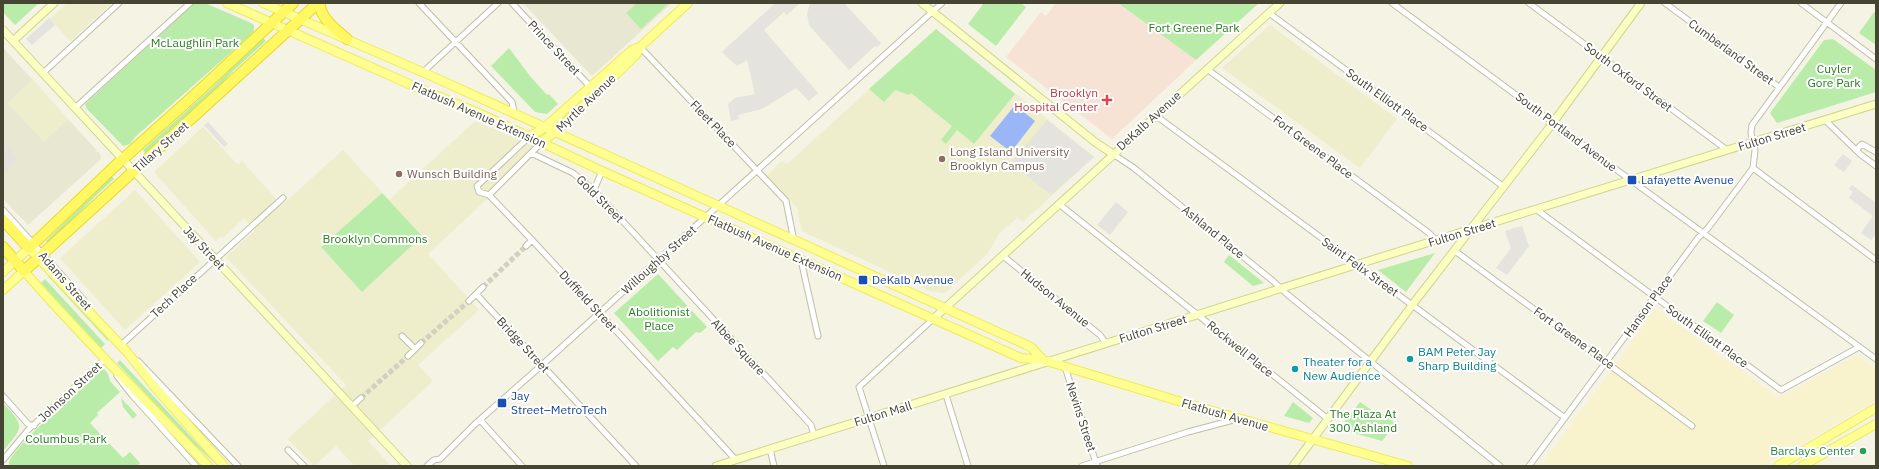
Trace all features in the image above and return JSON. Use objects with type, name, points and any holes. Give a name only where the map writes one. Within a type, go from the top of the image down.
[{"type":"highway","name":"Tillary Street","points":[[31,246],[293,3]]},
{"type":"highway","name":"Tillary Street","points":[[24,271],[319,3]]},
{"type":"highway","points":[[319,3],[323,15],[347,39]]},
{"type":"highway","points":[[3,220],[31,246]]},
{"type":"highway","name":"Adams Street","points":[[3,247],[24,271]]},
{"type":"main road","points":[[13,41],[54,3]]},
{"type":"main road","name":"Flatbush Avenue Extension","points":[[227,3],[530,136],[602,171],[1021,358],[1046,361]]},
{"type":"main road","name":"Flatbush Avenue Extension","points":[[263,3],[423,72],[515,115],[1030,347],[1046,361]]},
{"type":"main road","name":"Myrtle Avenue","points":[[530,136],[544,128],[636,55],[640,47],[688,3]]},
{"type":"main road","name":"Ashland Place","points":[[922,3],[1089,137],[1113,154]]},
{"type":"main road","name":"DeKalb Avenue","points":[[933,319],[1155,115],[1280,3]]},
{"type":"main road","points":[[1293,466],[1412,305],[1553,122],[1640,3]]},
{"type":"main road","name":"Jay Street","points":[[3,30],[406,466]]},
{"type":"main road","name":"Myrtle Avenue","points":[[542,142],[555,133],[593,90]]},
{"type":"main road","name":"Fulton Street","points":[[1046,361],[1876,104]]},
{"type":"main road","points":[[31,246],[121,345],[154,386],[224,466]]},
{"type":"main road","name":"Tillary Street","points":[[3,272],[31,246]]},
{"type":"main road","name":"Tillary Street","points":[[3,290],[24,271]]},
{"type":"main road","name":"Adams Street","points":[[24,271],[108,362],[129,382],[208,466]]},
{"type":"main road","name":"Fulton Mall","points":[[716,466],[946,395],[1046,361]]},
{"type":"main road","name":"Flatbush Avenue","points":[[1046,361],[1312,440],[1408,466]]},
{"type":"main road","points":[[1778,466],[1876,408]]},
{"type":"main road","points":[[1802,466],[1876,424]]},
{"type":"street","points":[[43,73],[119,3]]},
{"type":"street","points":[[75,108],[190,3]]},
{"type":"street","points":[[419,3],[512,102],[515,115]]},
{"type":"street","points":[[423,72],[498,3]]},
{"type":"street","name":"Prince Street","points":[[512,3],[593,90]]},
{"type":"street","name":"Willoughby Street","points":[[427,466],[434,460],[440,459],[480,420],[942,3]]},
{"type":"street","name":"South Portland Avenue","points":[[1392,3],[1876,359]]},
{"type":"street","name":"South Oxford Street","points":[[1529,3],[1727,150]]},
{"type":"street","name":"Cumberland Street","points":[[1665,3],[1779,87]]},
{"type":"street","points":[[1801,3],[1876,59]]},
{"type":"street","points":[[1841,3],[1752,125],[1751,133],[1756,150],[1753,168],[1876,260]]},
{"type":"street","name":"South Elliott Place","points":[[1269,13],[1504,187]]},
{"type":"street","name":"Fleet Place","points":[[640,47],[786,201],[794,241]]},
{"type":"street","name":"Fort Greene Place","points":[[1207,69],[1429,233],[1436,241]]},
{"type":"street","name":"Saint Felix Street","points":[[1155,115],[1565,418]]},
{"type":"street","points":[[1825,120],[1856,150],[1876,166]]},
{"type":"street","name":"Myrtle Avenue","points":[[530,136],[477,186],[479,192],[489,195],[542,142]]},
{"type":"street","points":[[1856,150],[1862,144],[1876,152]]},
{"type":"street","name":"Gold Street","points":[[531,153],[573,173],[594,190],[658,260]]},
{"type":"street","name":"Ashland Place","points":[[1113,154],[1134,168],[1370,362],[1500,466]]},
{"type":"street","name":"Hanson Place","points":[[1529,466],[1654,297],[1753,168]]},
{"type":"street","points":[[594,190],[602,171]]},
{"type":"street","name":"Duffield Street","points":[[489,195],[736,460]]},
{"type":"street","name":"Tech Place","points":[[121,345],[282,198]]},
{"type":"street","name":"Rockwell Place","points":[[1059,204],[1328,419]]},
{"type":"street","name":"Adams Street","points":[[3,210],[31,246]]},
{"type":"street","name":"South Elliott Place","points":[[1536,210],[1781,390],[1859,347]]},
{"type":"street","points":[[526,246],[532,240]]},
{"type":"street","name":"Fort Greene Place","points":[[1455,251],[1692,426]]},
{"type":"street","name":"Hudson Avenue","points":[[1002,255],[1100,335],[1106,343]]},
{"type":"street","name":"Albee Square","points":[[658,260],[811,425],[814,435]]},
{"type":"street","points":[[801,260],[818,336]]},
{"type":"street","points":[[469,301],[483,287]]},
{"type":"street","name":"Bridge Street","points":[[476,294],[636,466]]},
{"type":"street","name":"DeKalb Avenue","points":[[869,418],[859,387],[933,319]]},
{"type":"street","points":[[402,336],[415,349]]},
{"type":"street","points":[[408,356],[421,343]]},
{"type":"street","points":[[127,352],[151,373],[238,466]]},
{"type":"street","name":"Adams Street","points":[[108,362],[132,395],[196,466]]},
{"type":"street","name":"Johnson Street","points":[[3,460],[34,426],[108,362]]},
{"type":"street","name":"Nevins Street","points":[[1065,367],[1096,464]]},
{"type":"street","points":[[946,395],[968,466]]},
{"type":"street","points":[[3,396],[28,424],[34,426]]},
{"type":"street","points":[[352,406],[361,398]]},
{"type":"street","points":[[869,418],[884,466]]},
{"type":"street","points":[[1082,466],[1096,464],[1188,432],[1238,418]]},
{"type":"street","points":[[480,420],[522,466]]},
{"type":"street","points":[[770,449],[774,466]]},
{"type":"street","points":[[288,450],[304,466]]},
{"type":"shaded area","points":[[67,3],[112,3],[70,41],[50,19]]},
{"type":"shaded area","points":[[523,3],[672,3],[592,76]]},
{"type":"shaded area","points":[[775,3],[800,3],[787,15],[784,12],[764,30],[818,93],[809,101],[796,88],[762,109],[738,115],[739,119],[731,121],[728,104],[735,98],[755,94],[747,60],[737,66],[722,52]]},
{"type":"shaded area","points":[[810,3],[844,3],[881,43],[877,47],[875,46],[849,70],[809,25],[807,14]]},
{"type":"shaded area","name":"Brooklyn Hospital Center","points":[[1056,3],[1118,3],[1196,60],[1112,139],[1006,57],[1041,12],[1046,16]]},
{"type":"shaded area","points":[[49,18],[55,25],[32,45],[26,39]]},
{"type":"shaded area","points":[[1270,25],[1397,119],[1360,168],[1222,68]]},
{"type":"shaded area","name":"Long Island University Brooklyn Campus","points":[[936,29],[1094,157],[1023,222],[1013,214],[1017,218],[999,234],[988,253],[945,293],[930,291],[802,231],[797,208],[767,175],[782,161],[787,164]]},
{"type":"shaded area","points":[[3,48],[33,80],[8,103],[44,141],[68,119],[100,154],[101,159],[28,225],[3,199]]},
{"type":"shaded area","points":[[33,80],[68,119],[44,141],[8,103]]},
{"type":"shaded area","points":[[1047,120],[1094,157],[1051,195],[1011,163]]},
{"type":"shaded area","points":[[475,121],[541,149],[428,254],[479,310],[418,365],[433,381],[368,441],[391,466],[355,466],[336,446],[314,466],[288,439],[346,385],[226,257],[255,230],[244,218],[223,238],[221,236],[216,241],[154,172],[203,127],[238,165],[242,161],[282,205],[343,150],[389,200]]},
{"type":"shaded area","points":[[208,122],[228,144],[224,147],[204,125]]},
{"type":"shaded area","points":[[3,142],[18,159],[5,171],[3,169]]},
{"type":"shaded area","points":[[1843,154],[1852,161],[1844,172],[1834,165]]},
{"type":"shaded area","points":[[1852,185],[1876,203],[1876,234],[1871,240],[1861,233],[1873,216],[1849,198],[1853,192],[1849,189]]},
{"type":"shaded area","points":[[135,190],[200,262],[125,330],[60,258]]},
{"type":"shaded area","points":[[1116,202],[1128,212],[1110,235],[1097,225]]},
{"type":"shaded area","points":[[1522,226],[1529,246],[1507,275],[1496,268],[1511,248],[1505,231]]},
{"type":"shaded area","points":[[1656,309],[1779,398],[1857,355],[1876,369],[1876,400],[1763,466],[1541,466]]},
{"type":"green space","points":[[3,3],[39,3],[15,25],[3,12]]},
{"type":"green space","name":"McLaughlin Park","points":[[194,3],[205,3],[251,23],[254,25],[254,32],[135,137],[130,144],[123,146],[86,108],[85,104]]},
{"type":"green space","points":[[637,3],[669,3],[641,29],[626,13]]},
{"type":"green space","points":[[984,3],[1021,3],[1026,7],[996,46],[968,24]]},
{"type":"green space","name":"Fort Greene Park","points":[[1118,3],[1259,3],[1196,60]]},
{"type":"green space","points":[[1874,12],[1876,14],[1876,45],[1859,33]]},
{"type":"green space","points":[[936,29],[1015,94],[974,144],[957,130],[946,144],[941,140],[952,126],[911,93],[909,95],[895,90],[884,102],[869,89]]},
{"type":"green space","points":[[262,37],[266,41],[233,71],[217,89],[146,154],[143,150],[213,87]]},
{"type":"green space","name":"Cuyler Gore Park","points":[[1833,39],[1876,70],[1876,92],[1777,123],[1770,113],[1824,40]]},
{"type":"green space","points":[[509,48],[530,76],[547,95],[549,94],[558,104],[547,114],[535,112],[491,66]]},
{"type":"green space","points":[[112,176],[114,179],[48,243],[46,241]]},
{"type":"green space","name":"Brooklyn Commons","points":[[382,193],[422,236],[362,292],[321,247]]},
{"type":"green space","points":[[1435,253],[1406,292],[1378,270]]},
{"type":"green space","points":[[1229,255],[1264,283],[1253,286],[1224,262]]},
{"type":"green space","name":"Abolitionist Place","points":[[658,274],[707,327],[700,333],[696,332],[677,350],[673,347],[658,361],[614,313]]},
{"type":"green space","points":[[48,276],[109,340],[108,341]]},
{"type":"green space","points":[[45,279],[105,344],[101,348],[41,283]]},
{"type":"green space","points":[[1717,302],[1734,315],[1721,333],[1703,321]]},
{"type":"green space","points":[[120,360],[218,466],[187,438],[117,363]]},
{"type":"green space","name":"Columbus Park","points":[[100,369],[104,369],[108,374],[110,381],[120,392],[97,413],[98,415],[90,423],[123,458],[130,452],[140,463],[137,466],[9,465],[19,447],[31,434],[93,378]]},
{"type":"green space","points":[[121,398],[137,415],[133,419],[123,407]]},
{"type":"green space","points":[[1293,402],[1313,418],[1309,423],[1284,416]]},
{"type":"green space","name":"The Plaza At 300 Ashland","points":[[1360,402],[1376,413],[1378,410],[1396,424],[1382,441],[1339,429]]},
{"type":"green space","points":[[3,403],[15,417],[19,427],[15,436],[3,451]]},
{"type":"water","points":[[1015,105],[1035,121],[1011,152],[990,136]]},
{"type":"tunnel","points":[[483,287],[526,246]]},
{"type":"tunnel","points":[[421,343],[469,301]]},
{"type":"tunnel","points":[[361,398],[408,356]]},
{"type":"place","name":"Brooklyn Hospital Center","points":[[1107,100]]},
{"type":"place","name":"Long Island University Brooklyn Campus","points":[[942,159]]},
{"type":"place","name":"Wunsch Building","points":[[399,174]]},
{"type":"place","name":"Lafayette Avenue","points":[[1632,180]]},
{"type":"place","name":"DeKalb Avenue","points":[[863,280]]},
{"type":"place","name":"BAM Peter Jay Sharp Building","points":[[1410,359]]},
{"type":"place","name":"Theater for a New Audience","points":[[1295,369]]},
{"type":"place","name":"Jay Street–MetroTech","points":[[502,403]]},
{"type":"place","name":"Barclays Center","points":[[1863,451]]}]
